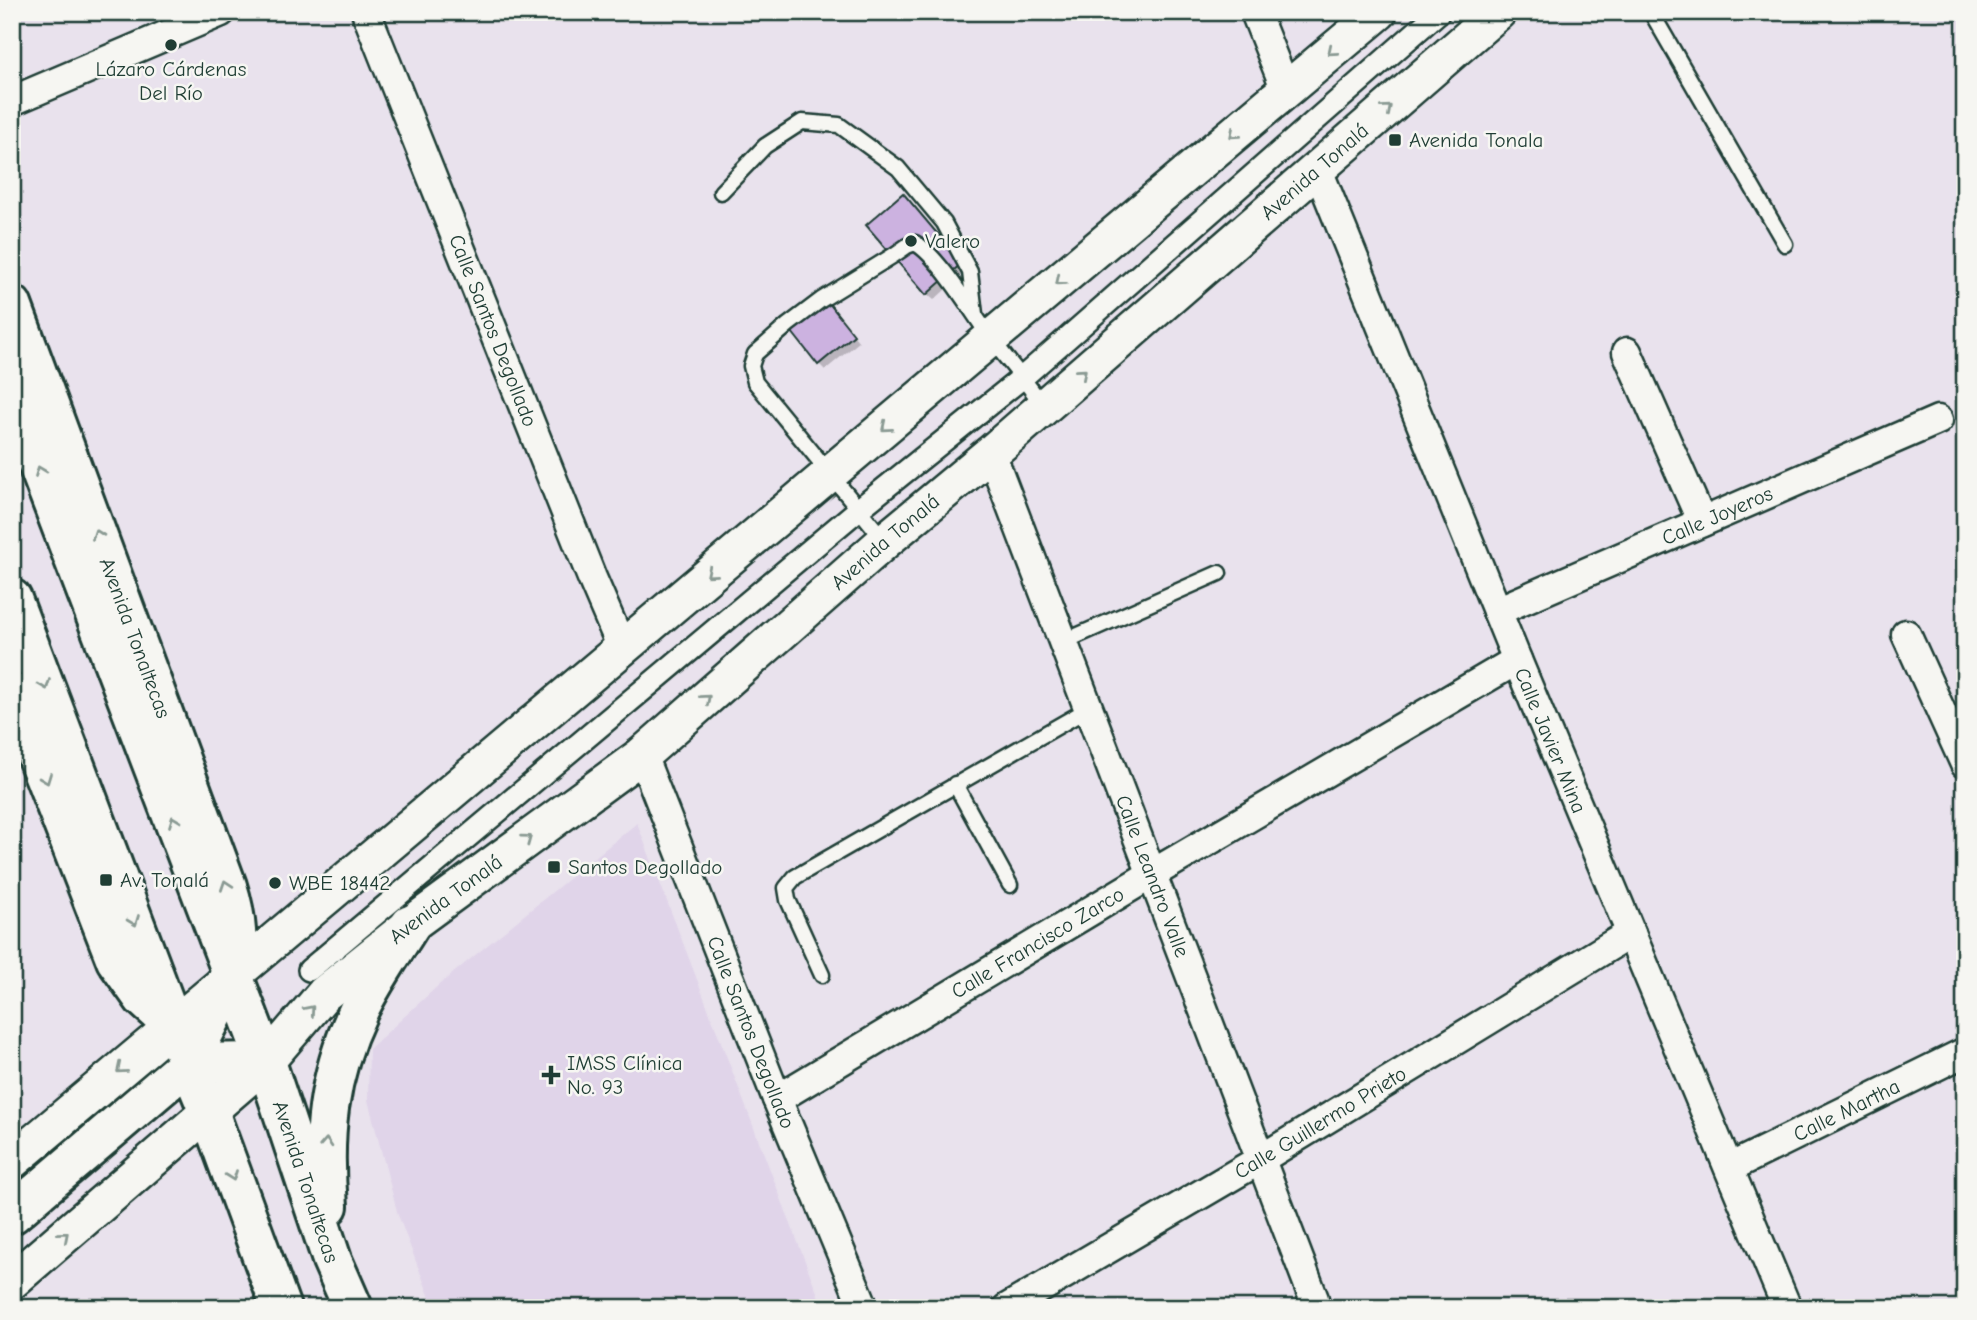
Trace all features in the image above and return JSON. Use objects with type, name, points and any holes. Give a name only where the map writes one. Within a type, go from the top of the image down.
[{"type":"main road","name":"Avenida Tonaltecas","points":[[12,305],[227,886],[237,930],[233,976]]},
{"type":"main road","name":"Avenida Tonaltecas","points":[[12,397],[266,1062],[332,1260],[353,1308]]},
{"type":"main road","points":[[12,598],[173,1025],[209,1112],[281,1308]]},
{"type":"main road","points":[[12,692],[116,960],[142,998],[173,1025]]},
{"type":"main road","points":[[332,1260],[325,1164],[327,1122],[334,1080],[358,1013],[410,925]]},
{"type":"main road","points":[[12,1214],[189,1063],[233,976]]},
{"type":"main road","points":[[189,1063],[266,1062]]},
{"type":"street","points":[[12,101],[221,12]]},
{"type":"street","name":"Calle Santos Degollado","points":[[366,12],[622,648]]},
{"type":"street","points":[[1255,12],[1286,90]]},
{"type":"street","points":[[12,1161],[831,473],[983,328],[1286,90],[1379,12]]},
{"type":"street","points":[[309,970],[859,509],[1023,377],[1439,12]]},
{"type":"street","name":"Avenida Tonalá","points":[[12,1281],[266,1062],[324,994],[410,925],[642,755],[885,541],[991,453],[1498,12]]},
{"type":"street","name":"Calle Javier Mina","points":[[1318,170],[1517,660],[1787,1308]]},
{"type":"street","points":[[1627,352],[1702,522]]},
{"type":"street","name":"Calle Joyeros","points":[[1497,611],[1938,420]]},
{"type":"street","name":"Calle Leandro Valle","points":[[991,453],[1314,1299]]},
{"type":"street","points":[[1906,634],[1965,765]]},
{"type":"street","name":"Calle Francisco Zarco","points":[[776,1099],[1517,660]]},
{"type":"street","name":"Calle Santos Degollado","points":[[642,755],[776,1099],[864,1308]]},
{"type":"street","name":"Calle Guillermo Prieto","points":[[1007,1308],[1261,1159],[1631,933]]},
{"type":"street","name":"Calle Martha","points":[[1729,1168],[1965,1052]]},
{"type":"lane","points":[[1651,12],[1785,244]]},
{"type":"lane","points":[[721,192],[765,146],[802,122],[839,125],[898,168],[944,223],[970,272],[983,328]]},
{"type":"lane","points":[[885,541],[755,382],[751,366],[755,354],[788,325],[821,300],[915,243],[931,258],[1044,406]]},
{"type":"lane","points":[[1063,642],[1219,573]]},
{"type":"lane","points":[[822,975],[788,900],[786,888],[795,877],[1088,709]]},
{"type":"lane","points":[[955,784],[1010,885]]},
{"type":"shaded area","name":"IMSS Clínica No. 93","points":[[637,823],[823,1308],[434,1308],[398,1215],[368,1100],[369,1049],[441,983]]},
{"type":"building","name":"Valero","points":[[903,193],[962,263],[926,295],[866,225]]},
{"type":"building","points":[[828,302],[854,335],[818,365],[792,332]]},
{"type":"place","name":"Lázaro Cárdenas Del Río","points":[[171,45]]},
{"type":"place","name":"Avenida Tonala","points":[[1395,140]]},
{"type":"place","name":"Valero","points":[[911,241]]},
{"type":"place","name":"Santos Degollado","points":[[554,867]]},
{"type":"place","name":"Av. Tonalá","points":[[106,880]]},
{"type":"place","name":"WBE 18442","points":[[275,883]]},
{"type":"place","name":"IMSS Clínica No. 93","points":[[551,1075]]}]
